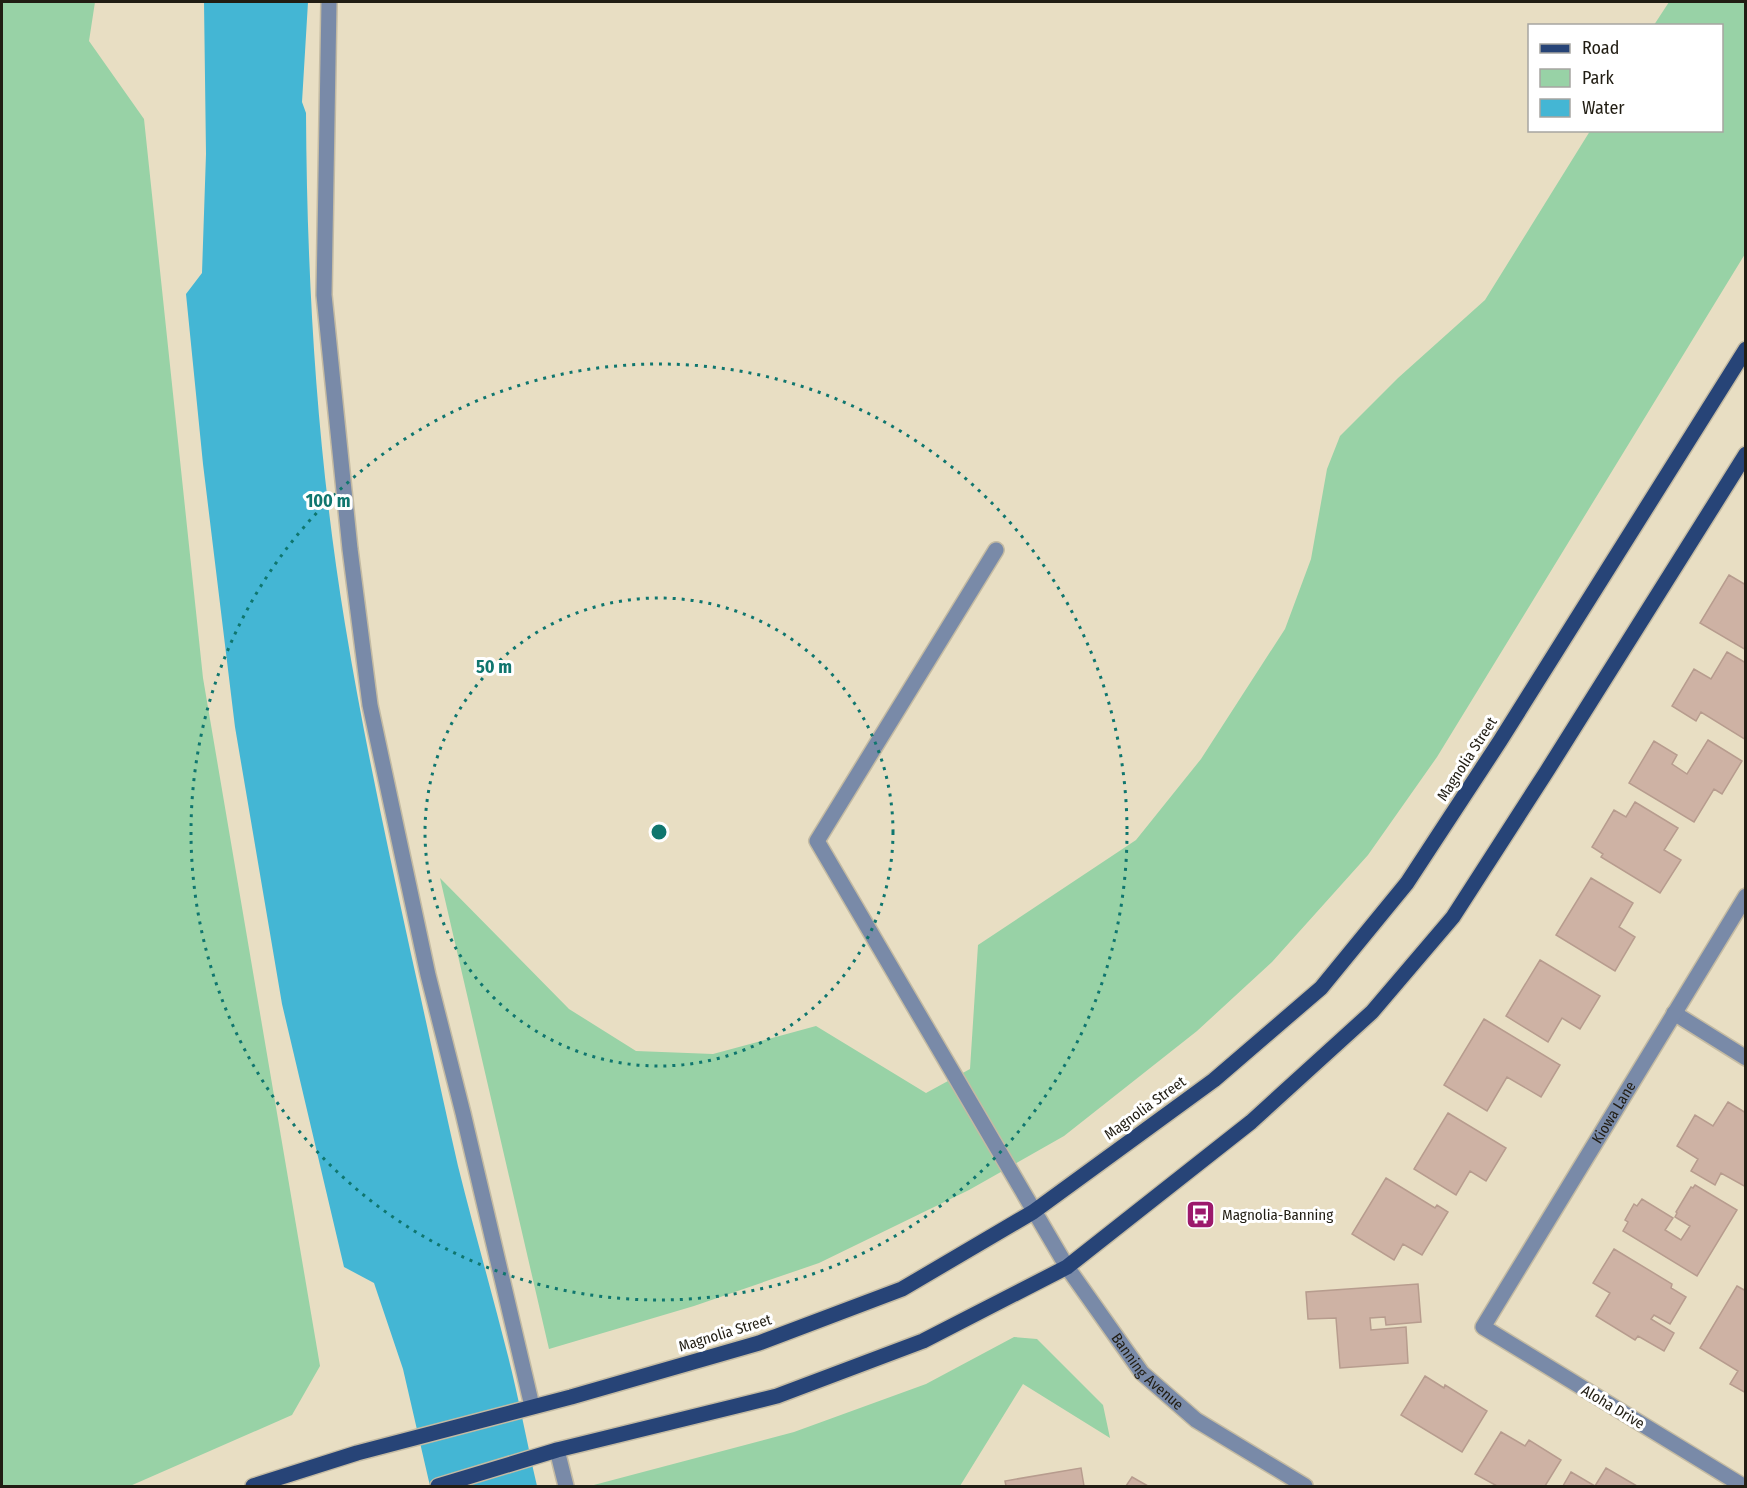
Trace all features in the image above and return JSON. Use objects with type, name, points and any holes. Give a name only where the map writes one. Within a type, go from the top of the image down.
[{"type":"main road","name":"Magnolia Street","points":[[253,1486],[357,1453],[571,1397],[759,1343],[902,1289],[1033,1212],[1214,1080],[1322,988],[1407,883],[1500,741],[1746,349]]},
{"type":"main road","points":[[438,1486],[556,1450],[777,1396],[923,1341],[1066,1267],[1251,1122],[1372,1012],[1453,917],[1746,454]]},
{"type":"street","points":[[329,2],[324,295],[350,549],[370,705],[428,975],[532,1406]]},
{"type":"street","name":"Banning Avenue","points":[[996,550],[817,841],[1066,1267],[1142,1373],[1196,1420],[1305,1486]]},
{"type":"street","name":"Kiowa Lane","points":[[1483,1327],[1746,896]]},
{"type":"street","points":[[1674,1013],[1746,1058]]},
{"type":"street","name":"Aloha Drive","points":[[1483,1327],[1743,1486]]},
{"type":"street","points":[[556,1450],[566,1486]]},
{"type":"green space","points":[[2,2],[95,2],[89,41],[144,119],[203,678],[320,1366],[292,1415],[130,1486],[2,1486]]},
{"type":"green space","points":[[1669,2],[1745,2],[1745,254],[1437,757],[1368,855],[1272,962],[1197,1031],[1064,1136],[969,1190],[819,1263],[694,1306],[549,1349],[440,878],[569,1009],[636,1051],[713,1054],[816,1026],[926,1093],[970,1069],[978,945],[1136,840],[1201,759],[1285,629],[1311,559],[1327,469],[1340,436],[1398,378],[1485,300],[1589,132],[1723,132],[1723,24],[1655,24]]},
{"type":"green space","points":[[1014,1337],[1037,1339],[1103,1405],[1110,1438],[1023,1384],[960,1486],[590,1486],[794,1432],[926,1384]]},
{"type":"water","points":[[204,2],[308,2],[302,102],[306,113],[311,305],[327,497],[335,560],[360,706],[402,913],[458,1166],[512,1372],[537,1486],[430,1486],[403,1369],[374,1283],[344,1267],[282,1004],[235,727],[203,464],[186,294],[202,273],[206,154]]},
{"type":"building","points":[[1729,575],[1746,585],[1746,650],[1700,623]]},
{"type":"building","points":[[1727,652],[1746,663],[1746,740],[1701,712],[1696,721],[1672,706],[1694,669],[1711,679]]},
{"type":"building","points":[[1708,740],[1742,761],[1722,794],[1714,789],[1694,822],[1629,783],[1654,741],[1677,755],[1672,764],[1687,774]]},
{"type":"building","points":[[1635,802],[1678,828],[1664,850],[1681,860],[1660,893],[1601,857],[1603,854],[1592,847],[1614,810],[1626,817]]},
{"type":"building","points":[[1591,878],[1633,903],[1619,927],[1635,937],[1615,971],[1556,935]]},
{"type":"building","points":[[1540,960],[1600,996],[1580,1029],[1562,1018],[1548,1042],[1506,1016]]},
{"type":"building","points":[[1484,1019],[1560,1065],[1541,1097],[1507,1077],[1487,1111],[1444,1085]]},
{"type":"building","points":[[1728,1102],[1746,1113],[1746,1187],[1721,1173],[1715,1185],[1691,1171],[1698,1159],[1677,1146],[1695,1115],[1713,1126]]},
{"type":"building","points":[[1448,1113],[1506,1148],[1486,1181],[1470,1171],[1456,1195],[1414,1169]]},
{"type":"building","points":[[1386,1178],[1435,1208],[1437,1205],[1448,1212],[1422,1255],[1403,1244],[1394,1260],[1352,1234]]},
{"type":"building","points":[[1695,1185],[1737,1210],[1697,1276],[1623,1231],[1628,1222],[1625,1220],[1634,1204],[1637,1206],[1642,1199],[1673,1218],[1665,1230],[1681,1240],[1690,1226],[1675,1217],[1676,1212],[1691,1187]]},
{"type":"building","points":[[1614,1249],[1672,1284],[1671,1288],[1686,1297],[1670,1324],[1654,1315],[1651,1319],[1674,1333],[1664,1351],[1638,1336],[1635,1340],[1596,1316],[1610,1293],[1593,1283]]},
{"type":"building","points":[[1418,1284],[1421,1322],[1386,1325],[1385,1317],[1370,1318],[1371,1330],[1406,1327],[1408,1363],[1340,1368],[1336,1318],[1308,1319],[1306,1292]]},
{"type":"building","points":[[1737,1286],[1746,1291],[1746,1393],[1730,1384],[1738,1371],[1700,1348]]},
{"type":"building","points":[[1425,1376],[1444,1388],[1445,1385],[1487,1411],[1462,1452],[1401,1415]]},
{"type":"building","points":[[1501,1432],[1525,1446],[1529,1440],[1561,1460],[1545,1486],[1497,1486],[1475,1474]]},
{"type":"building","points":[[1081,1468],[1084,1486],[1006,1486],[1005,1481]]},
{"type":"building","points":[[1606,1468],[1637,1486],[1595,1486]]},
{"type":"building","points":[[1571,1472],[1595,1486],[1563,1486]]},
{"type":"building","points":[[1132,1477],[1148,1486],[1126,1486]]},
{"type":"place","name":"Magnolia-Banning","points":[[1201,1215]]}]
